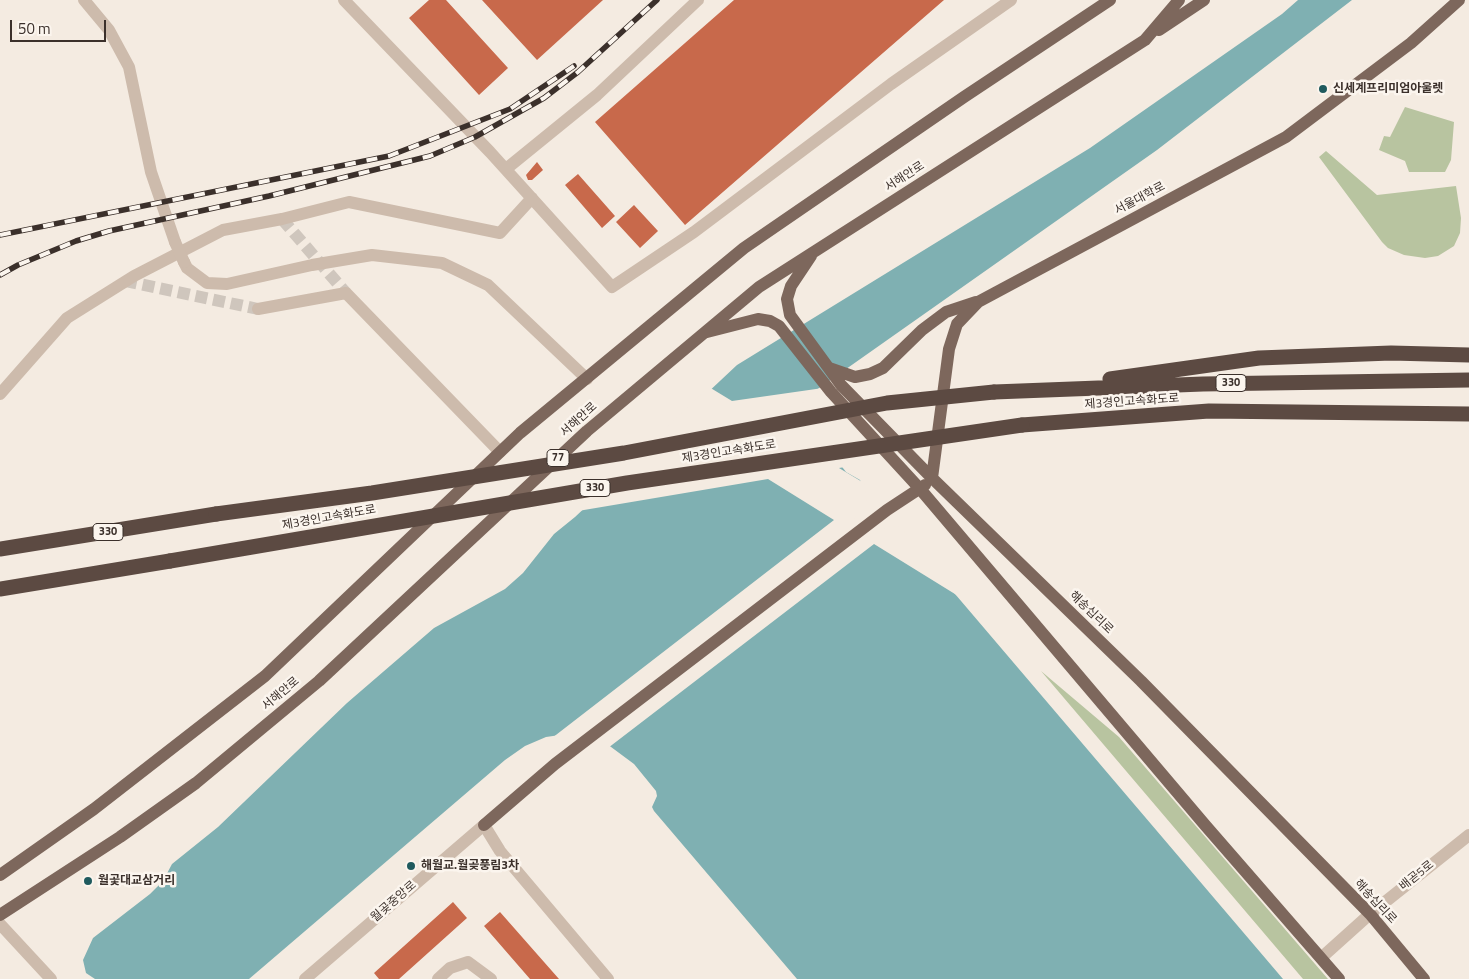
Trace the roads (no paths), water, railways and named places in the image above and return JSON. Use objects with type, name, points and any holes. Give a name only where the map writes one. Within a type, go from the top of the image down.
[{"type":"highway","points":[[1030,390],[1259,358],[1391,353],[1469,355]]},
{"type":"highway","name":"제3경인고속화도로","points":[[0,550],[216,514],[372,493],[624,453],[887,403],[1030,390],[1203,384],[1469,380]]},
{"type":"highway","name":"제3경인고속화도로","points":[[0,589],[627,483],[1022,426],[1209,411],[1469,414]]},
{"type":"main road","name":"서해안로","points":[[0,915],[120,837],[196,783],[319,681],[587,431],[759,287],[1145,40],[1179,0]]},
{"type":"main road","points":[[1145,40],[1204,0]]},
{"type":"main road","name":"서울대학로","points":[[932,478],[949,349],[957,324],[978,302],[1286,137],[1411,43],[1459,0]]},
{"type":"main road","name":"서해안로","points":[[0,875],[94,809],[265,676],[500,452],[744,248],[1107,1]]},
{"type":"main road","name":"해송십리로","points":[[814,252],[791,286],[787,299],[790,315],[842,385],[932,478],[1142,681],[1370,914],[1424,979]]},
{"type":"main road","points":[[829,368],[855,376],[870,374],[882,368],[922,330],[946,312],[978,302]]},
{"type":"main road","points":[[702,334],[758,319],[770,321],[779,326],[831,392],[921,490],[1205,825],[1339,979]]},
{"type":"main road","points":[[484,825],[555,764],[887,510],[921,490],[932,478]]},
{"type":"street","points":[[84,0],[108,30],[129,67],[151,172],[175,242],[187,268],[207,284],[227,284],[312,265],[372,255],[442,263],[488,285],[587,379]]},
{"type":"street","points":[[344,0],[506,169],[612,287],[694,232],[891,84],[1010,0]]},
{"type":"street","points":[[506,169],[597,95],[698,0]]},
{"type":"street","points":[[0,394],[67,318],[134,276],[223,230],[282,219],[349,202],[500,233],[532,198]]},
{"type":"street","points":[[258,309],[346,293],[500,452]]},
{"type":"street","points":[[484,825],[500,851],[608,979]]},
{"type":"street","name":"월곶중앙로","points":[[305,979],[484,825]]},
{"type":"street","name":"배곧5로","points":[[1321,958],[1370,914],[1469,835]]},
{"type":"street","points":[[0,924],[51,979]]},
{"type":"street","points":[[438,979],[450,968],[468,962],[491,979]]},
{"type":"water","points":[[1298,0],[1352,0],[1157,150],[795,405],[846,472],[860,480],[863,487],[850,521],[857,539],[921,554],[1283,979],[797,979],[654,811],[652,807],[657,796],[656,791],[634,764],[607,744],[567,734],[546,737],[525,746],[505,760],[249,979],[95,979],[86,973],[83,960],[93,938],[150,894],[163,881],[172,864],[218,827],[347,703],[434,628],[505,589],[523,573],[554,534],[575,517],[737,365],[1090,148],[1282,14]]},
{"type":"tunnel","points":[[282,219],[346,293]]},
{"type":"tunnel","points":[[125,281],[258,309]]},
{"type":"railway","points":[[0,275],[18,265],[76,241],[109,231],[269,196],[430,156],[475,137],[544,98],[578,72],[657,0]]},
{"type":"railway","points":[[0,235],[389,156],[510,109],[574,66]]},
{"type":"place","name":"신세계프리미엄아울렛","points":[[1323,89]]},
{"type":"place","name":"해월교.월곶풍림3차","points":[[411,866]]},
{"type":"place","name":"월곷대교삼거리","points":[[88,881]]}]
